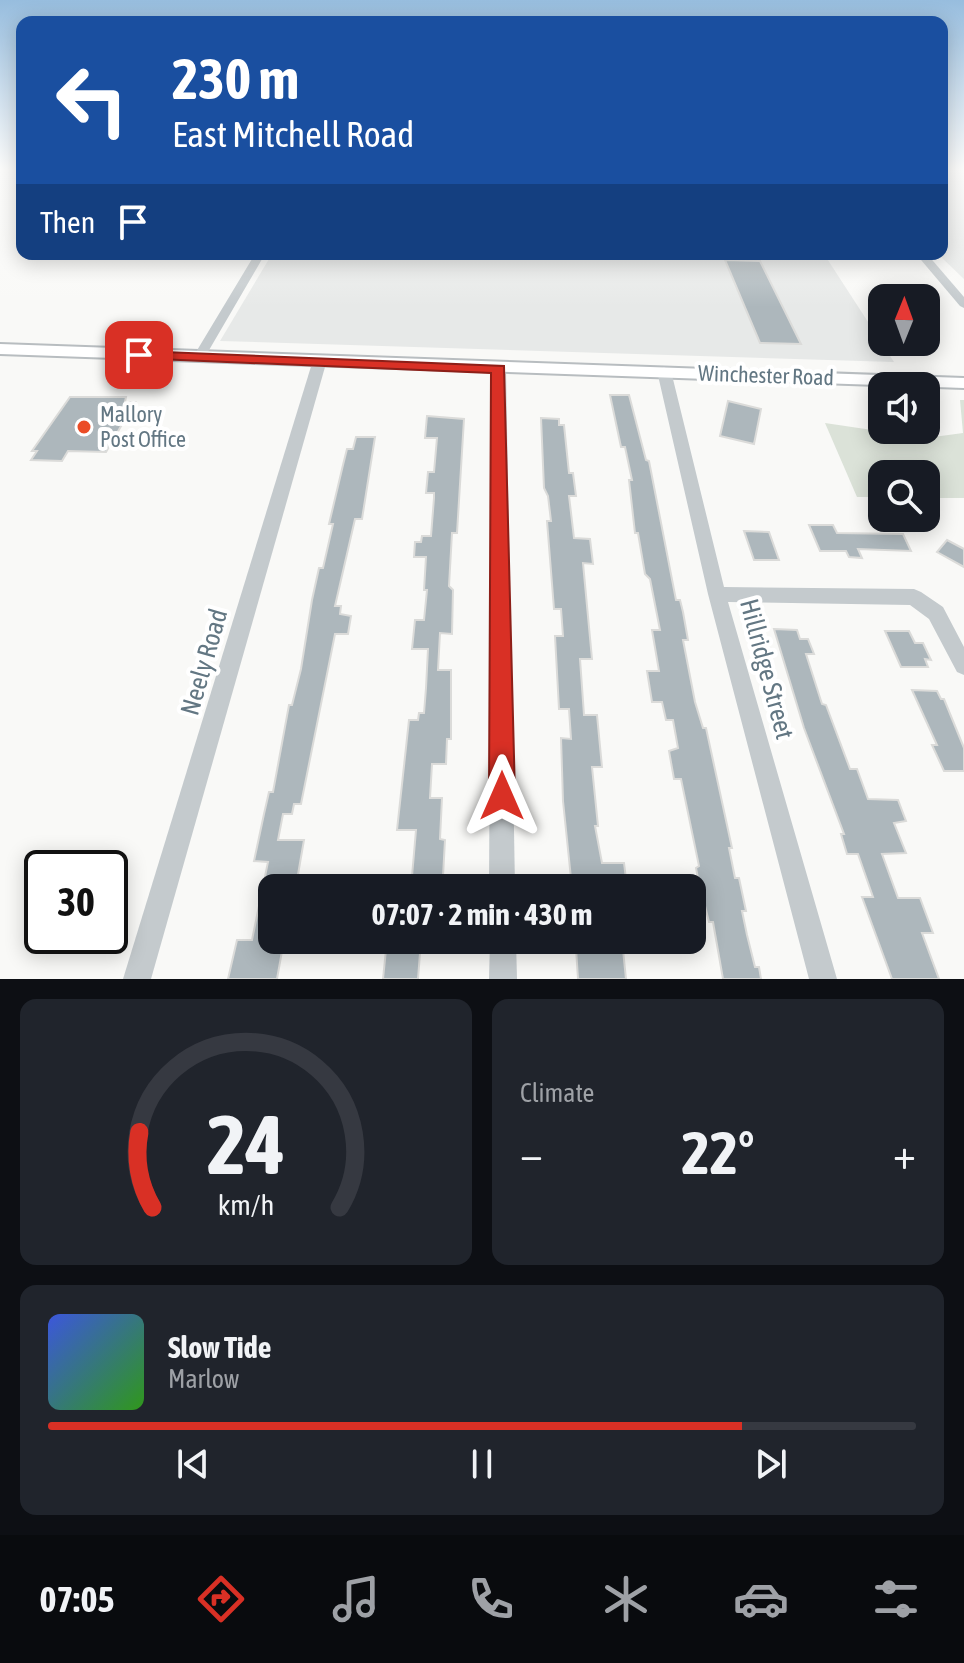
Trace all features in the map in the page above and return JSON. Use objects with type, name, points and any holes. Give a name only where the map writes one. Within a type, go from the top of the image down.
[{"type":"main road","name":"Winchester Road","points":[[0,349],[964,383]]},
{"type":"street","points":[[199,357],[256,260]]},
{"type":"street","points":[[926,260],[964,304]]},
{"type":"street","name":"Neely Road","points":[[137,979],[320,360]]},
{"type":"street","points":[[499,369],[502,874]]},
{"type":"street","name":"Hillridge Street","points":[[664,371],[717,594],[823,979]]},
{"type":"street","points":[[717,594],[914,597],[936,613],[964,666]]},
{"type":"street","points":[[503,954],[503,979]]},
{"type":"shaded area","points":[[948,216],[964,216],[964,279],[944,260],[948,260]]},
{"type":"shaded area","points":[[268,260],[828,260],[868,322],[868,356],[890,356],[894,362],[220,341]]},
{"type":"shaded area","points":[[960,400],[964,400],[964,498],[940,498],[940,460],[868,460],[868,497],[857,497],[825,423],[868,429],[868,444],[940,444],[940,436],[963,433]]},
{"type":"building","points":[[725,260],[760,261],[801,344],[760,343]]},
{"type":"building","points":[[610,395],[629,395],[646,460],[649,461],[676,600],[680,600],[683,612],[688,640],[683,640],[695,702],[703,728],[706,728],[732,848],[729,848],[735,878],[739,878],[746,911],[742,911],[747,935],[761,979],[723,979],[713,922],[709,922],[706,910],[706,874],[697,874],[696,868],[699,866],[681,779],[674,779],[669,751],[678,748],[673,720],[666,720],[662,702],[652,702],[647,671],[659,671],[652,630],[660,630],[650,579],[645,574],[638,533],[635,533],[629,480],[632,480],[625,447],[621,447]]},
{"type":"building","name":"Mallory Post Office","points":[[70,397],[126,397],[125,402],[135,402],[106,452],[68,451],[62,461],[31,460],[37,451],[32,451]]},
{"type":"building","points":[[728,401],[761,409],[754,444],[720,436]]},
{"type":"building","points":[[427,416],[464,419],[457,533],[452,533],[449,586],[453,590],[452,634],[440,633],[438,670],[451,670],[451,739],[447,739],[446,764],[432,764],[430,798],[442,798],[440,839],[445,840],[443,874],[412,874],[416,830],[397,830],[409,720],[418,720],[419,713],[424,713],[426,688],[428,649],[412,649],[415,620],[424,620],[427,590],[424,590],[426,557],[414,557],[415,542],[421,542],[422,536],[431,536],[434,498],[434,493],[426,493],[428,472],[434,472],[437,438],[425,438]]},
{"type":"building","points":[[541,418],[559,419],[559,425],[564,425],[569,473],[573,473],[576,496],[569,496],[574,538],[590,539],[593,564],[583,563],[592,659],[580,659],[584,715],[597,715],[602,767],[592,767],[598,826],[595,826],[602,863],[624,863],[625,874],[571,874],[563,801],[561,738],[571,739],[569,709],[559,709],[555,636],[563,636],[561,609],[554,609],[547,521],[551,521],[544,488]]},
{"type":"building","points":[[356,437],[375,437],[362,519],[355,519],[335,606],[341,606],[340,614],[351,616],[348,634],[335,634],[301,804],[294,804],[292,814],[283,814],[278,840],[304,840],[298,874],[266,874],[268,862],[254,861],[269,792],[273,792],[289,705],[292,705],[301,669],[312,600],[319,568],[323,568],[333,524],[329,524],[343,465],[347,449],[353,449]]},
{"type":"building","points":[[809,525],[833,525],[837,533],[903,534],[911,551],[858,549],[862,558],[849,557],[846,551],[820,551]]},
{"type":"building","points":[[744,531],[769,532],[779,560],[754,560]]},
{"type":"building","points":[[947,540],[964,549],[964,567],[937,552]]},
{"type":"building","points":[[774,629],[797,630],[800,639],[808,639],[814,654],[806,654],[822,704],[826,705],[850,769],[857,769],[868,799],[898,800],[906,821],[894,823],[906,853],[882,854],[898,898],[920,898],[933,933],[922,933],[939,979],[892,979],[862,897],[873,897],[858,854],[847,854],[841,834],[844,834],[804,728]]},
{"type":"building","points":[[885,631],[909,631],[915,643],[923,643],[931,660],[925,659],[928,667],[901,667]]},
{"type":"building","points":[[912,690],[937,691],[944,699],[964,748],[964,771],[944,771],[932,745],[937,745]]},
{"type":"building","points":[[258,911],[258,954],[281,954],[277,979],[228,979],[237,940],[252,940]]},
{"type":"building","points":[[386,954],[420,954],[418,979],[383,979]]},
{"type":"building","points":[[576,954],[623,954],[626,979],[578,979]]},
{"type":"place","name":"Mallory Post Office","points":[[84,427]]},
{"type":"route","points":[[139,355],[499,369],[502,796]]}]
